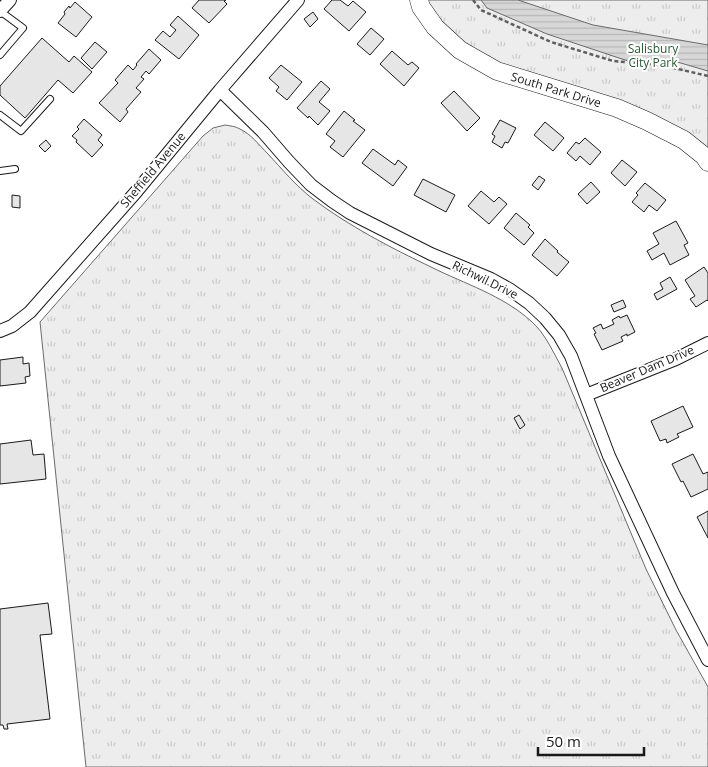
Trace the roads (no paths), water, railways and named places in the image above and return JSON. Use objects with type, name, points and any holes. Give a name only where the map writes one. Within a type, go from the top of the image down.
[{"type":"street","points":[[0,11],[10,0]]},
{"type":"street","name":"Sheffield Avenue","points":[[0,331],[12,326],[30,312],[136,192],[220,90],[298,0]]},
{"type":"street","name":"South Park Drive","points":[[419,0],[435,27],[460,50],[497,71],[617,108],[684,140],[704,156],[708,162]]},
{"type":"street","name":"Richwil Drive","points":[[220,90],[311,185],[332,201],[358,217],[422,250],[508,289],[529,303],[559,334],[571,356],[609,456],[672,593],[708,660]]},
{"type":"street","name":"Beaver Dam Drive","points":[[586,396],[676,359],[708,343]]},
{"type":"lane","points":[[0,11],[24,28],[0,55]]},
{"type":"lane","points":[[0,115],[21,131],[50,99]]},
{"type":"lane","points":[[0,171],[15,169]]},
{"type":"park label","name":"Salisbury City Park","points":[[653,56]]}]
